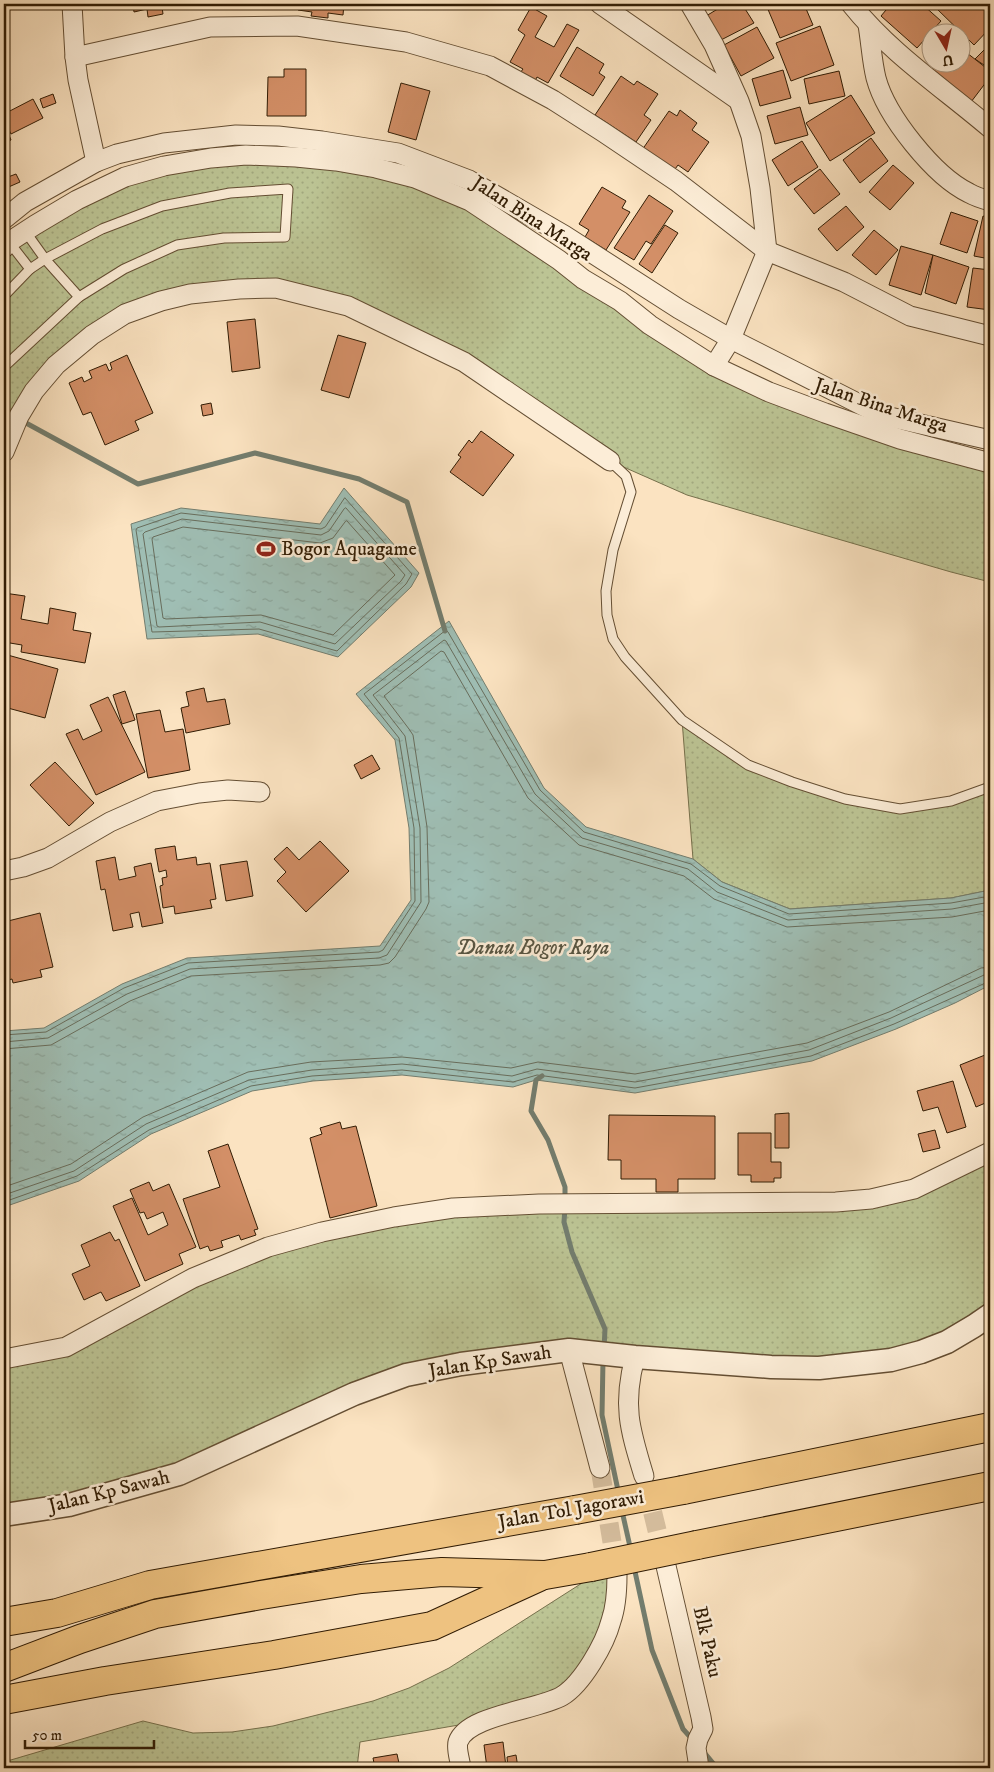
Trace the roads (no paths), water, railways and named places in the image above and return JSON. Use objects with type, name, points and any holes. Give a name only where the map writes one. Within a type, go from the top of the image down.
[{"type":"highway","name":"Jalan Tol Jagorawi","points":[[150,1585],[683,1490],[990,1427]]},
{"type":"highway","points":[[4,1668],[80,1639],[155,1614],[361,1579],[442,1572],[544,1575],[990,1486]]},
{"type":"highway","points":[[4,1700],[105,1681],[274,1655],[432,1626],[544,1575]]},
{"type":"highway","points":[[4,1606],[117,1586],[150,1585]]},
{"type":"highway","points":[[4,1622],[57,1614],[150,1585]]},
{"type":"street","points":[[72,4],[75,57],[82,102],[96,162]]},
{"type":"street","points":[[600,4],[739,100]]},
{"type":"street","points":[[690,4],[714,45],[739,100],[752,144],[760,188],[767,251],[732,339],[714,366]]},
{"type":"street","points":[[851,4],[868,25],[891,47],[990,128]]},
{"type":"street","points":[[868,25],[876,79],[891,111],[928,162],[968,193],[990,202]]},
{"type":"street","points":[[75,57],[210,27],[297,26],[406,42],[490,66],[553,100],[668,175],[767,251],[844,282],[910,316],[990,336]]},
{"type":"street","name":"Jalan Bina Marga","points":[[4,219],[25,202],[96,162],[117,154],[164,143],[236,135],[278,136],[322,140],[398,154],[469,180],[564,235],[679,309],[732,339],[882,415],[990,440]]},
{"type":"street","name":"Jalan Bina Marga","points":[[6,242],[78,200],[125,177],[174,165],[212,158],[254,156],[296,157],[374,168],[415,178],[470,202],[620,301],[650,325],[714,366],[770,392],[825,413],[900,439],[990,463]]},
{"type":"street","points":[[4,452],[19,416],[34,391],[56,365],[92,335],[125,314],[190,294],[239,289],[276,288],[348,306],[464,362],[610,461]]},
{"type":"street","points":[[4,871],[23,867],[48,858],[110,822],[158,801],[192,794],[228,790],[260,792]]},
{"type":"street","points":[[4,1359],[66,1347],[193,1278],[268,1247],[322,1232],[443,1209],[539,1204],[836,1202],[871,1199],[914,1189],[990,1152]]},
{"type":"street","name":"Jalan Kp Sawah","points":[[4,1515],[68,1505],[179,1474],[354,1394],[406,1375],[461,1364],[573,1350],[771,1367],[819,1368],[864,1364],[891,1360],[921,1352],[947,1342],[990,1315]]},
{"type":"street","points":[[573,1350],[600,1468]]},
{"type":"street","points":[[629,1356],[629,1426],[644,1476]]},
{"type":"street","name":"Blk Paku","points":[[666,1566],[698,1700],[703,1729],[696,1748],[700,1768]]},
{"type":"street","points":[[461,1768],[459,1740],[470,1728],[482,1722],[540,1706],[562,1696],[587,1672],[612,1620],[617,1575]]},
{"type":"lane","points":[[4,296],[30,269],[102,228],[162,206],[230,193],[288,189],[285,237],[224,238],[177,245],[124,269],[79,298],[4,366]]},
{"type":"lane","points":[[25,231],[45,259],[79,298]]},
{"type":"lane","points":[[6,242],[30,269]]},
{"type":"lane","points":[[610,461],[626,476],[631,492],[613,550],[606,591],[607,615],[614,639],[625,657],[682,720],[748,765],[845,799],[900,809],[951,801],[990,787]]},
{"type":"water","name":"Bogor Aquagame","points":[[344,488],[419,573],[411,587],[338,657],[258,634],[147,639],[131,524],[181,508],[320,524]]},
{"type":"water","name":"Danau Bogor Raya","points":[[449,621],[544,788],[586,827],[693,859],[722,882],[790,909],[951,898],[990,890],[990,985],[896,1029],[812,1061],[635,1093],[536,1080],[513,1087],[402,1075],[313,1081],[252,1091],[151,1134],[79,1181],[4,1207],[4,1031],[44,1028],[122,984],[187,958],[380,946],[411,900],[409,828],[395,740],[356,694]]},
{"type":"waterway","points":[[4,411],[138,484],[255,453],[359,479],[407,502],[445,631]]},
{"type":"waterway","points":[[542,1076],[536,1080],[531,1111],[548,1140],[565,1187],[565,1199]]},
{"type":"waterway","points":[[565,1208],[564,1222],[572,1252],[605,1329],[604,1349]]},
{"type":"waterway","points":[[603,1360],[602,1415],[619,1495]]},
{"type":"waterway","points":[[622,1511],[631,1551]]},
{"type":"waterway","points":[[634,1567],[652,1650],[683,1729],[692,1739]]},
{"type":"waterway","points":[[703,1751],[717,1768]]},
{"type":"tunnel","points":[[600,1468],[617,1573]]},
{"type":"tunnel","points":[[646,1485],[665,1563]]},
{"type":"place","name":"Bogor Aquagame","points":[[266,549]]}]
